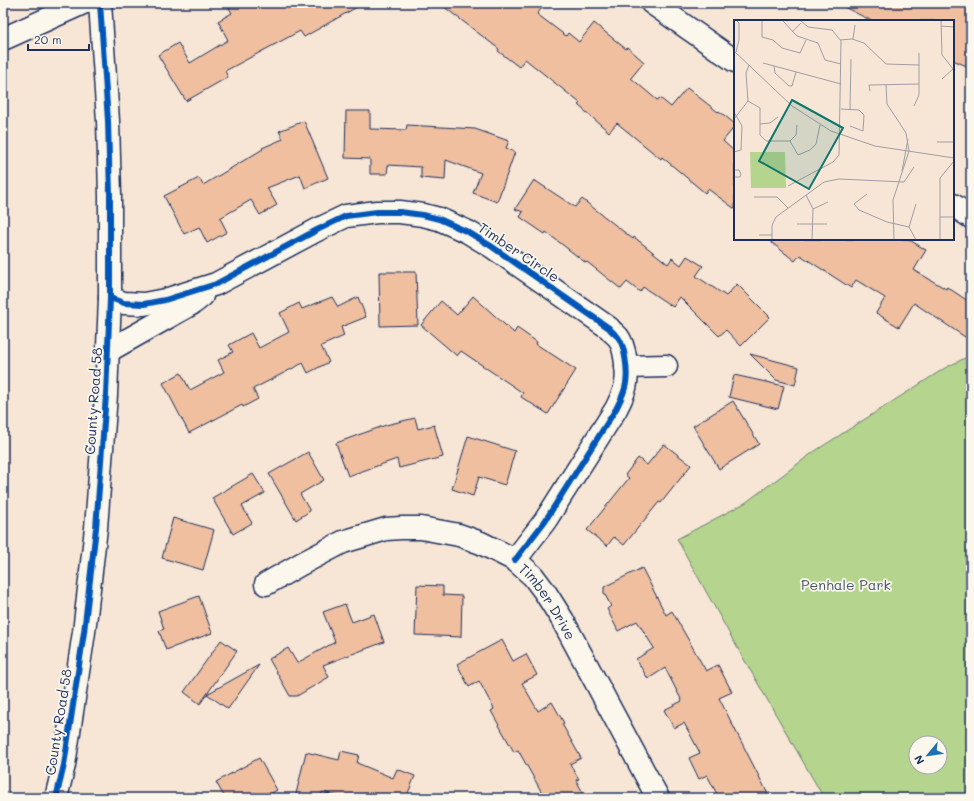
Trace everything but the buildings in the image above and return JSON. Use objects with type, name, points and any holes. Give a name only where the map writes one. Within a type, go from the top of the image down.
[{"type":"street","points":[[3,39],[83,3]]},
{"type":"street","name":"County Road 58","points":[[56,798],[64,766],[84,632],[96,528],[108,351],[110,298],[110,195],[108,128],[100,3]]},
{"type":"street","points":[[652,3],[734,60]]},
{"type":"street","points":[[954,206],[971,217]]},
{"type":"street","name":"Timber Circle","points":[[110,298],[124,302],[144,304],[165,300],[216,284],[316,230],[346,216],[377,212],[400,212],[423,215],[439,219],[468,232],[491,246],[609,328],[618,338],[623,348],[626,367],[626,382],[623,395],[616,409],[545,521],[515,560]]},
{"type":"street","name":"Timber Circle","points":[[108,351],[193,303],[216,284]]},
{"type":"street","points":[[626,367],[666,366]]},
{"type":"street","name":"Timber Drive","points":[[266,584],[343,542],[386,530],[401,528],[421,528],[459,535],[481,543],[515,560],[532,576],[545,592],[562,619],[658,798]]},
{"type":"green space","name":"Penhale Park","points":[[971,355],[971,798],[824,798],[734,642],[677,539],[745,503],[815,451],[945,368]]},
{"type":"cycle path","points":[[56,798],[64,765],[84,632],[96,528],[106,395],[110,298],[110,195],[108,121],[100,3]]},
{"type":"cycle path","points":[[110,298],[124,303],[144,304],[165,300],[216,284],[346,216],[377,212],[400,212],[423,215],[439,219],[468,232],[491,246],[609,328],[618,337],[622,346],[627,378],[622,396],[616,409],[545,521],[515,560]]}]
